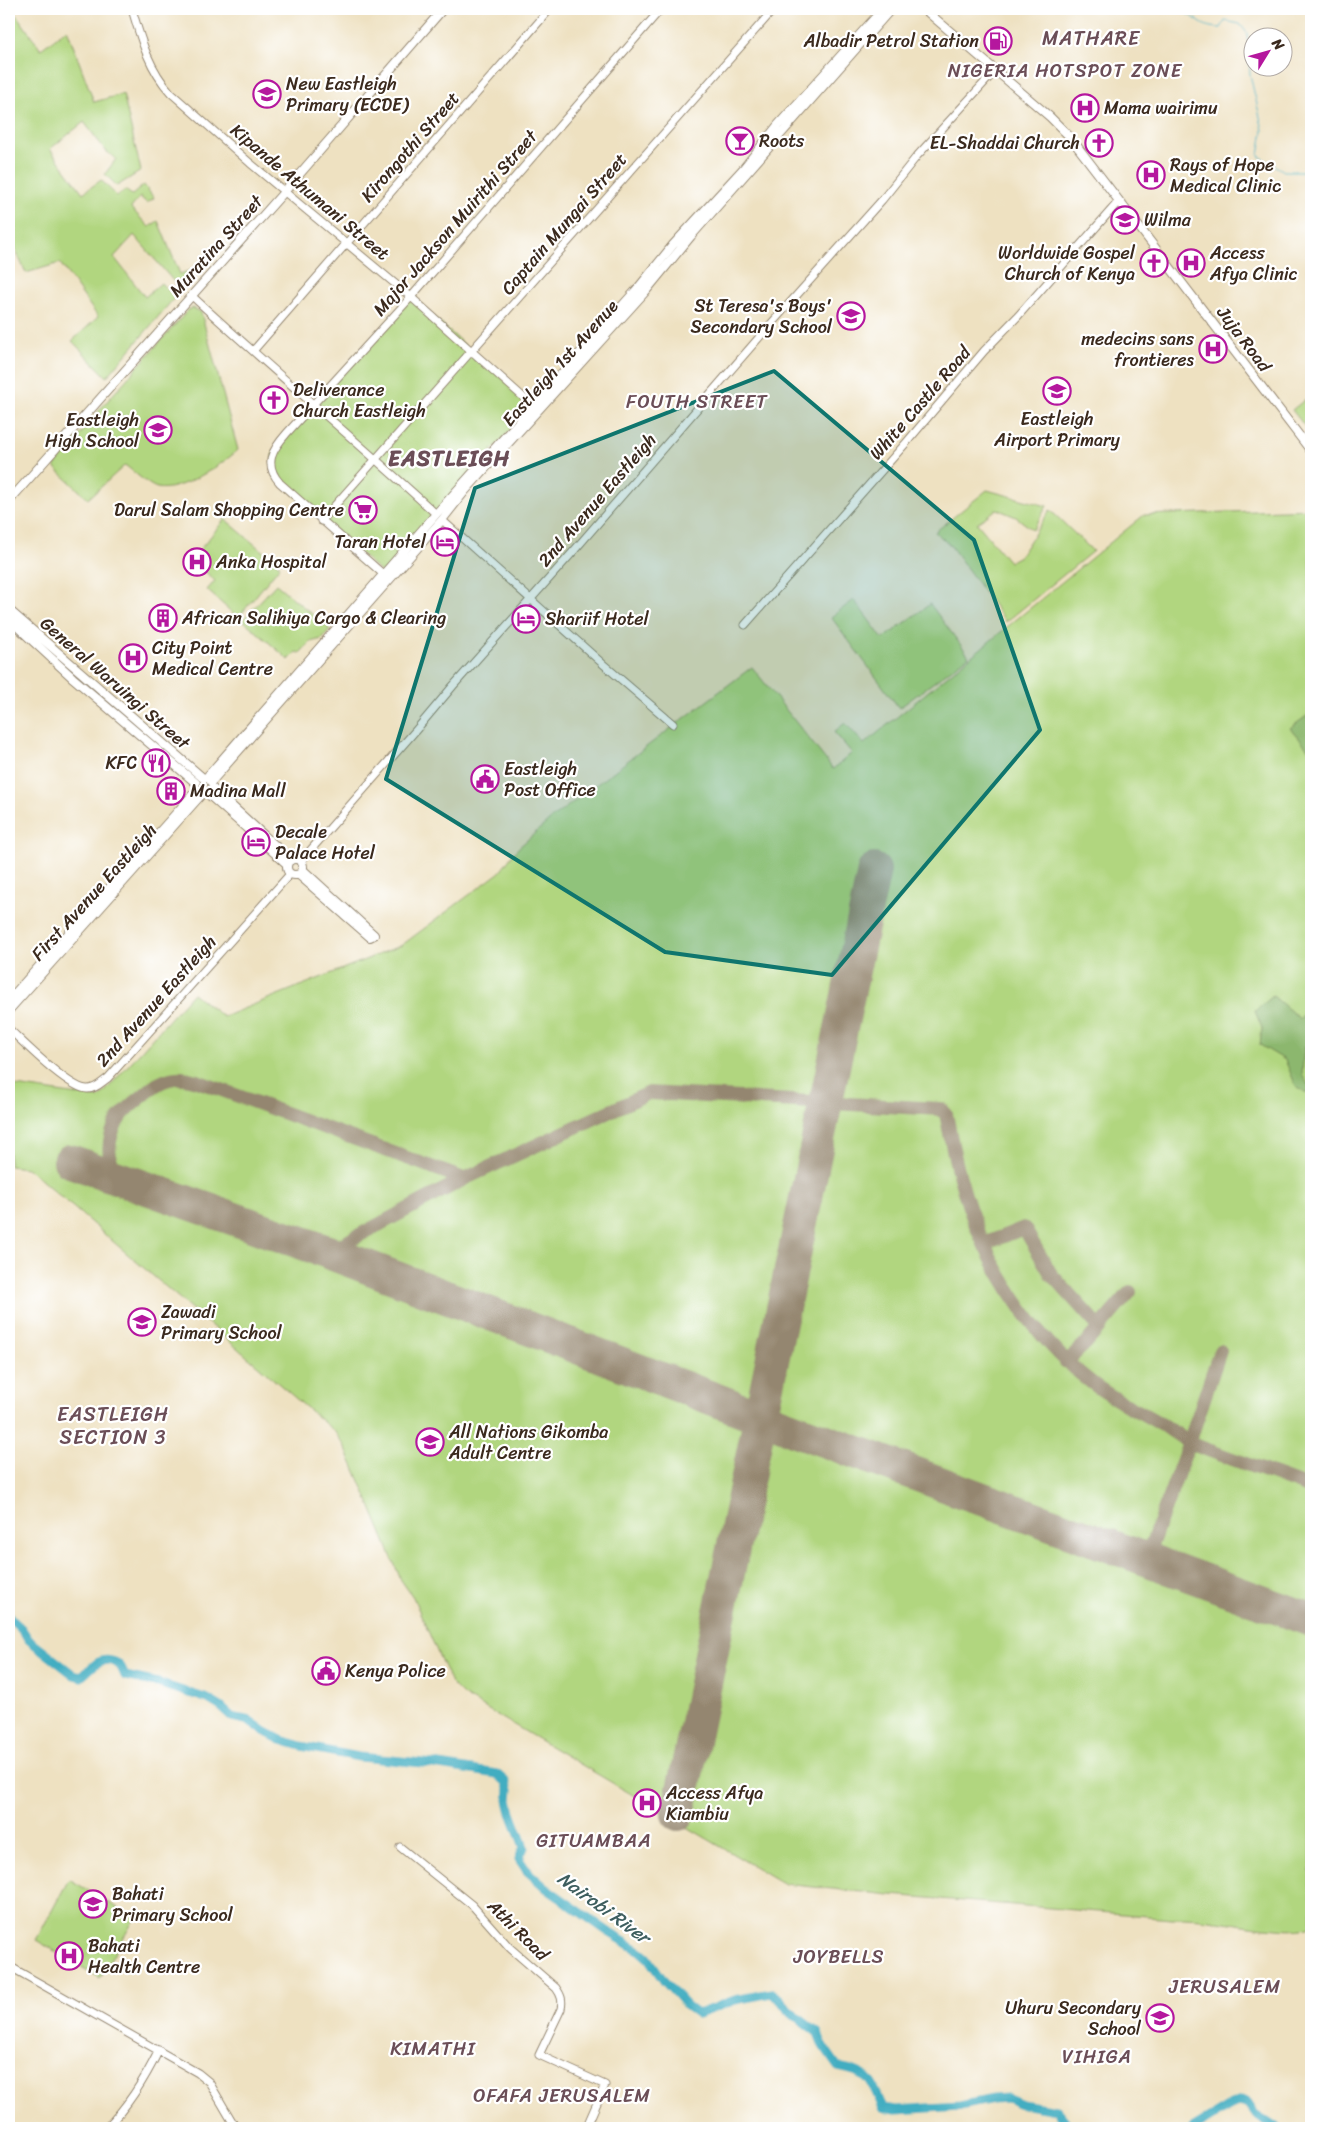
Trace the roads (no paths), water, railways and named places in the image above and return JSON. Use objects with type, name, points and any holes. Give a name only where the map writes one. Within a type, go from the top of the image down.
[{"type":"main road","name":"Muratina Street","points":[[9,501],[284,192],[443,9]]},
{"type":"main road","name":"Eastleigh 1st Avenue","points":[[204,786],[439,517],[532,405],[639,287],[673,245],[743,169],[790,112],[883,9]]},
{"type":"main road","name":"Eastleigh 1st Avenue","points":[[204,786],[383,574],[465,491],[632,306],[691,236],[891,9]]},
{"type":"main road","name":"Juja Road","points":[[924,9],[1062,129],[1311,451]]},
{"type":"main road","name":"General Waruingi Street","points":[[9,610],[289,862]]},
{"type":"main road","name":"General Waruingi Street","points":[[9,619],[73,678],[204,786]]},
{"type":"main road","points":[[73,678],[79,671]]},
{"type":"main road","name":"First Avenue Eastleigh","points":[[9,1000],[204,786]]},
{"type":"main road","name":"First Avenue Eastleigh","points":[[9,1010],[204,786]]},
{"type":"main road","points":[[301,872],[290,874],[287,870],[289,862],[296,859],[301,862],[301,872],[370,937],[374,935],[301,872]]},
{"type":"street","name":"Kipande Athumani Street","points":[[132,9],[151,67],[180,102],[284,192],[411,297],[532,405]]},
{"type":"street","name":"Kirongothi Street","points":[[253,351],[550,9]]},
{"type":"street","name":"Major Jackson Muirithi Street","points":[[321,521],[288,492],[274,476],[270,467],[272,456],[283,437],[411,297],[661,9]]},
{"type":"street","name":"Captain Mungai Street","points":[[321,521],[774,9]]},
{"type":"street","name":"2nd Avenue Eastleigh","points":[[301,862],[530,598],[882,200],[917,156],[996,70]]},
{"type":"street","name":"White Castle Road","points":[[745,625],[906,443],[984,351],[1018,316],[1119,201]]},
{"type":"street","points":[[192,296],[377,459],[596,658],[673,724]]},
{"type":"street","points":[[321,521],[383,574]]},
{"type":"street","name":"2nd Avenue Eastleigh","points":[[9,1029],[47,1064],[73,1084],[82,1089],[92,1089],[108,1078],[290,874]]},
{"type":"street","name":"Athi Road","points":[[400,1848],[472,1905],[510,1948],[548,1980],[561,1994],[563,2001],[561,2008],[539,2055],[605,2085],[586,2128]]},
{"type":"street","points":[[9,1966],[184,2064],[209,2082],[236,2128]]},
{"type":"street","points":[[106,2128],[122,2112],[133,2096],[159,2050]]},
{"type":"waterway","points":[[1175,9],[1210,27],[1221,28],[1225,21],[1240,24],[1247,33],[1250,75],[1263,130],[1259,156],[1284,171],[1311,171]]},
{"type":"waterway","name":"Nairobi River","points":[[9,1617],[21,1628],[29,1640],[74,1675],[81,1677],[98,1662],[112,1661],[120,1666],[125,1676],[158,1683],[208,1699],[232,1717],[250,1721],[281,1740],[301,1746],[359,1757],[433,1764],[497,1774],[506,1782],[509,1790],[508,1800],[511,1813],[524,1847],[519,1859],[527,1871],[546,1888],[610,1933],[640,1951],[648,1958],[664,1981],[687,2006],[698,2014],[735,2000],[771,1993],[780,1999],[788,2010],[818,2033],[823,2046],[838,2067],[857,2072],[868,2079],[883,2108],[896,2110],[960,2106],[1008,2098],[1022,2104],[1056,2110],[1071,2128]]},
{"type":"waterway","name":"Nairobi River","points":[[1193,2128],[1229,2106],[1241,2101],[1248,2104],[1255,2114],[1276,2128]]},
{"type":"place","name":"Albadir Petrol Station","points":[[998,41]]},
{"type":"place","name":"New Eastleigh Primary (ECDE)","points":[[267,94]]},
{"type":"place","name":"Mama wairimu","points":[[1085,108]]},
{"type":"place","name":"Roots","points":[[740,141]]},
{"type":"place","name":"EL-Shaddai Church","points":[[1099,143]]},
{"type":"place","name":"Rays of Hope Medical Clinic","points":[[1151,175]]},
{"type":"place","name":"Wilma","points":[[1125,220]]},
{"type":"place","name":"Worldwide Gospel Church of Kenya","points":[[1154,263]]},
{"type":"place","name":"Access Afya Clinic","points":[[1191,263]]},
{"type":"place","name":"St Teresa's Boys' Secondary School","points":[[851,316]]},
{"type":"place","name":"medecins sans frontieres","points":[[1213,349]]},
{"type":"place","name":"Eastleigh Airport Primary","points":[[1057,391]]},
{"type":"place","name":"Deliverance Church Eastleigh","points":[[274,400]]},
{"type":"place","name":"Eastleigh High School","points":[[158,430]]},
{"type":"place","name":"Darul Salam Shopping Centre","points":[[363,510]]},
{"type":"place","name":"Taran Hotel","points":[[445,542]]},
{"type":"place","name":"Anka Hospital","points":[[197,562]]},
{"type":"place","name":"African Salihiya Cargo & Clearing","points":[[163,618]]},
{"type":"place","name":"Shariif Hotel","points":[[526,619]]},
{"type":"place","name":"City Point Medical Centre","points":[[133,658]]},
{"type":"place","name":"KFC","points":[[156,763]]},
{"type":"place","name":"Eastleigh Post Office","points":[[485,779]]},
{"type":"place","name":"Madina Mall","points":[[171,791]]},
{"type":"place","name":"Decale Palace Hotel","points":[[256,842]]},
{"type":"place","name":"Zawadi Primary School","points":[[142,1322]]},
{"type":"place","name":"All Nations Gikomba Adult Centre","points":[[430,1442]]},
{"type":"place","name":"Kenya Police","points":[[326,1671]]},
{"type":"place","name":"Access Afya Kiambiu","points":[[647,1803]]},
{"type":"place","name":"Bahati Primary School","points":[[93,1904]]},
{"type":"place","name":"Bahati Health Centre","points":[[69,1956]]},
{"type":"place","name":"Uhuru Secondary School","points":[[1160,2018]]},
{"type":"district","name":"MATHARE","points":[[1091,38]]},
{"type":"district","name":"NIGERIA HOTSPOT ZONE","points":[[1065,70]]},
{"type":"district","name":"FOUTH STREET","points":[[697,401]]},
{"type":"district","name":"EASTLEIGH","points":[[449,458]]},
{"type":"district","name":"EASTLEIGH SECTION 3","points":[[113,1426]]},
{"type":"district","name":"GITUAMBAA","points":[[594,1840]]},
{"type":"district","name":"JOYBELLS","points":[[839,1956]]},
{"type":"district","name":"JERUSALEM","points":[[1225,1986]]},
{"type":"district","name":"KIMATHI","points":[[433,2048]]},
{"type":"district","name":"VIHIGA","points":[[1097,2056]]},
{"type":"district","name":"OFAFA JERUSALEM","points":[[562,2095]]}]
